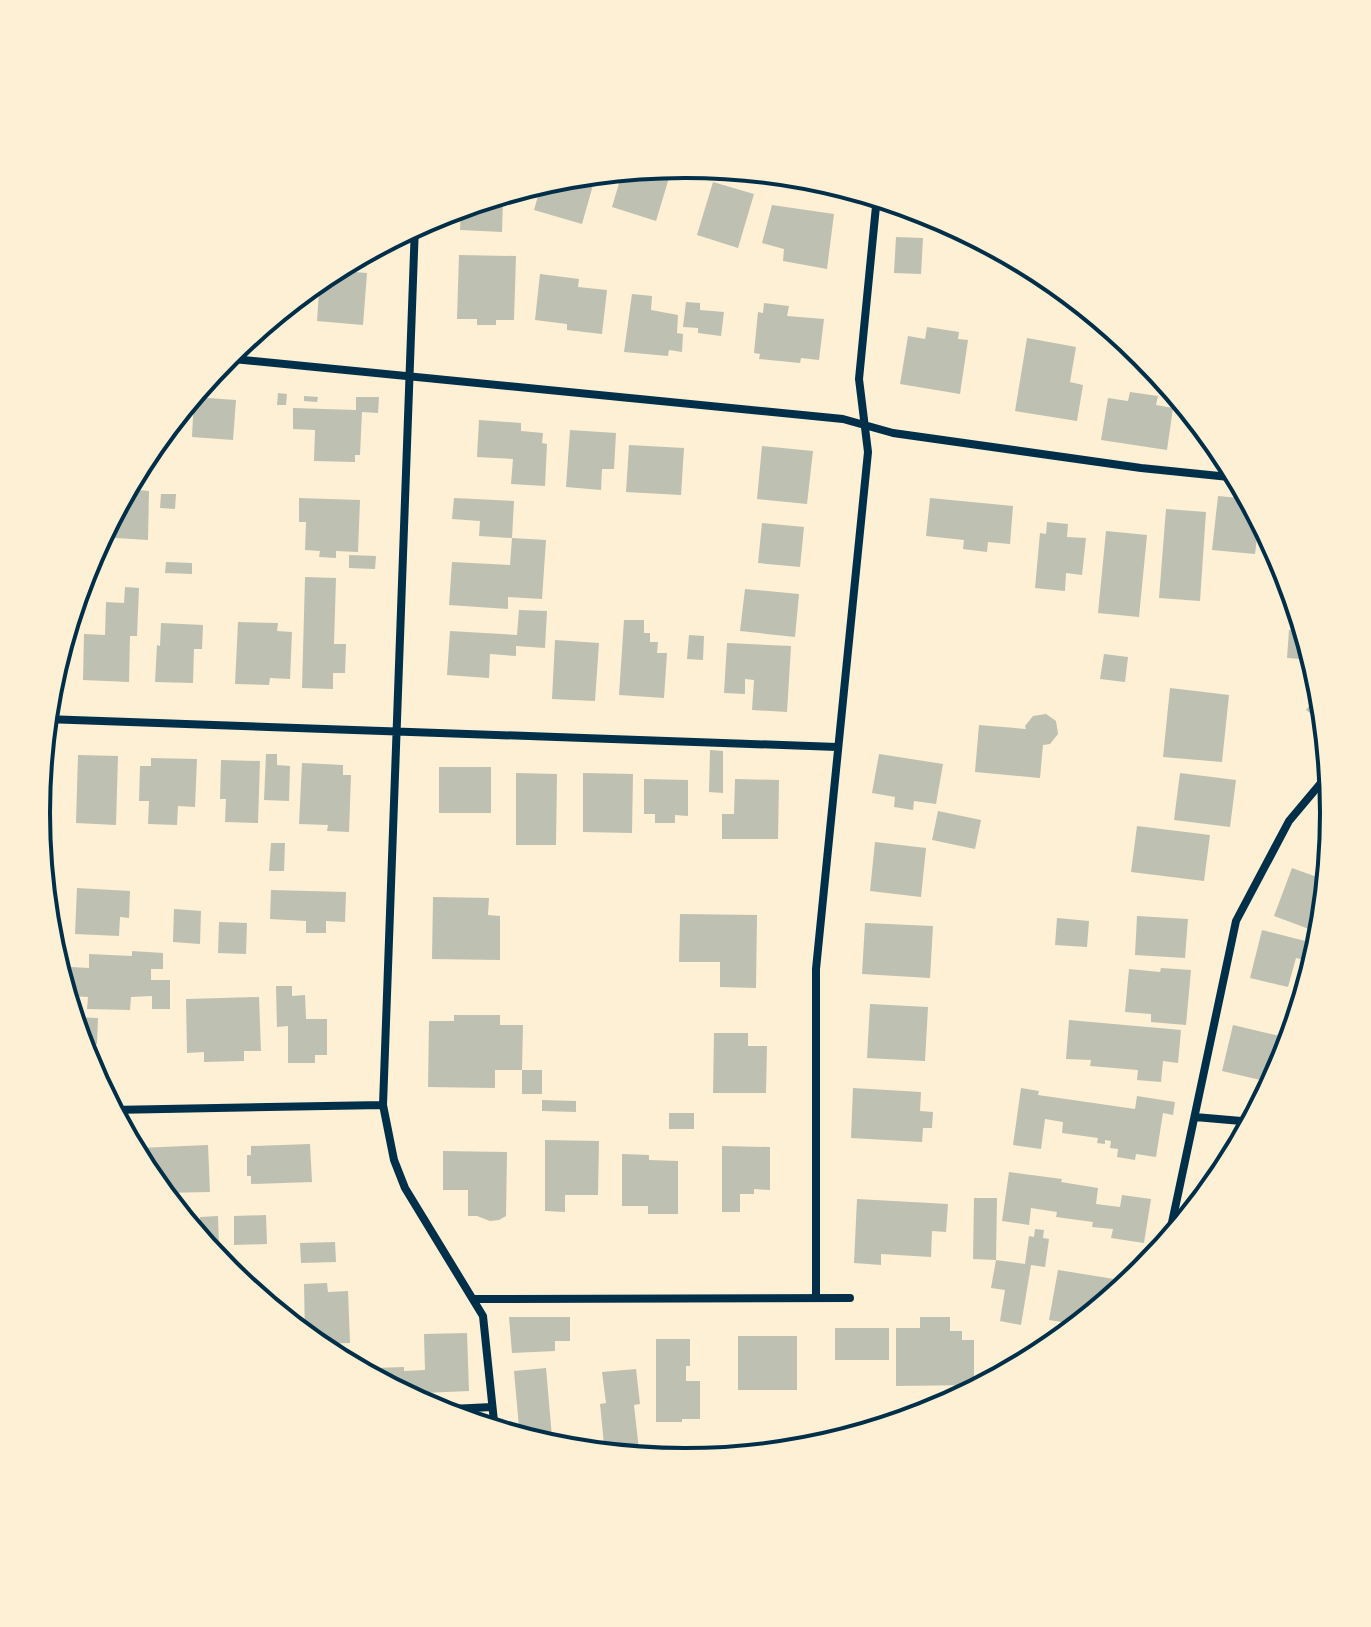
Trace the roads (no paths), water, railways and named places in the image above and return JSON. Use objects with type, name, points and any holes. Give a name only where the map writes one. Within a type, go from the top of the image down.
[{"type":"street","points":[[816,1297],[816,969],[868,452],[859,379],[876,208]]},
{"type":"street","points":[[415,239],[383,1105],[394,1160],[405,1188],[483,1316],[493,1419]]},
{"type":"street","points":[[241,360],[843,419],[893,433],[1141,468],[1224,476]]},
{"type":"street","points":[[57,719],[837,747]]},
{"type":"street","points":[[1172,1222],[1236,921],[1289,821],[1320,784]]},
{"type":"street","points":[[124,1110],[383,1105]]},
{"type":"street","points":[[1195,1117],[1241,1121]]},
{"type":"street","points":[[473,1299],[850,1298]]},
{"type":"street","points":[[463,1408],[492,1407]]}]
